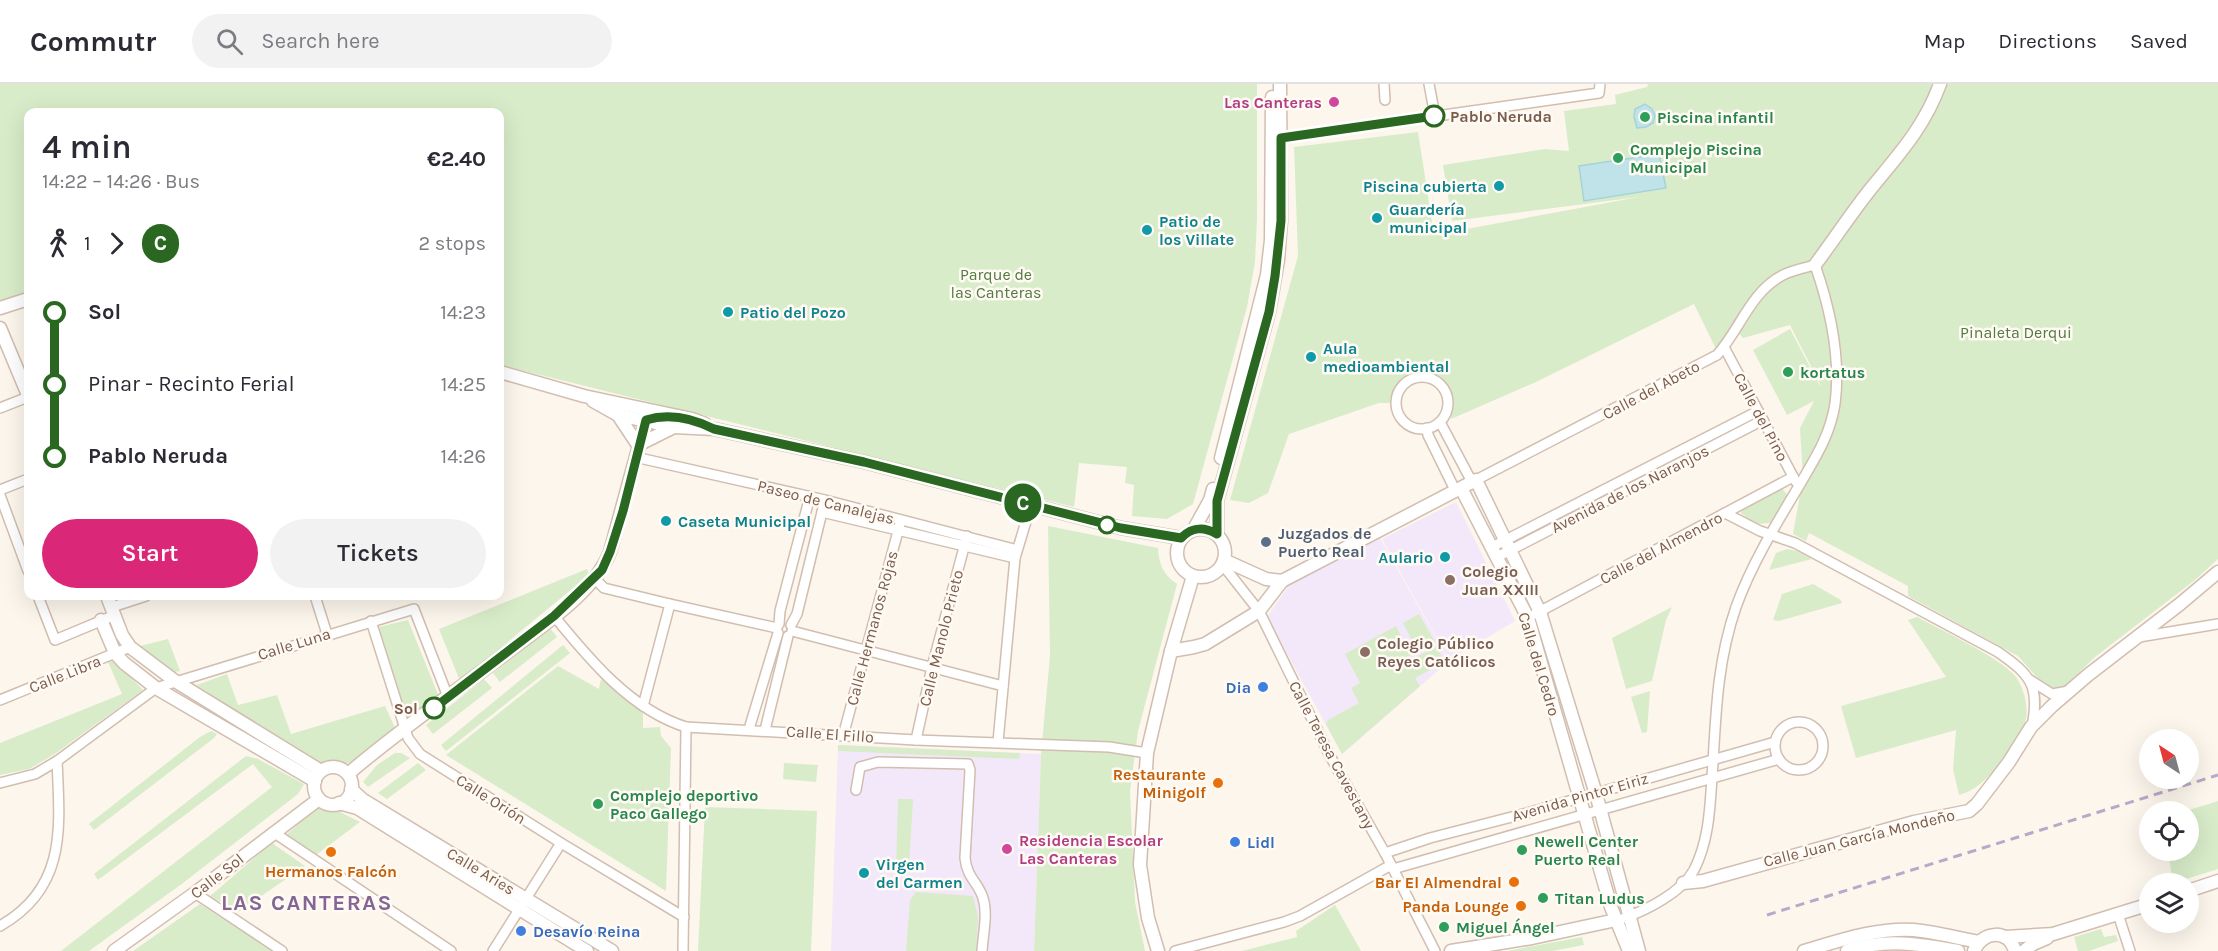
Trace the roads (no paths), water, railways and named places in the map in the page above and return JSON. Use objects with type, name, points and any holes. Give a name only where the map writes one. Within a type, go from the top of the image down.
[{"type":"street","points":[[1194,529],[1210,530],[1217,534],[1224,546],[1223,562],[1210,575],[1200,577],[1186,572],[1177,560],[1176,553],[1181,538],[1194,529],[1212,493],[1267,275],[1271,240],[1272,84]]},
{"type":"street","points":[[1217,534],[1217,501],[1271,303],[1278,260],[1281,221],[1280,84]]},
{"type":"street","points":[[1384,84],[1385,99]]},
{"type":"street","points":[[1429,84],[1435,116]]},
{"type":"street","points":[[1451,951],[1532,938],[1629,916],[1654,905],[1683,883],[1693,871],[1708,831],[1720,668],[1736,606],[1771,535],[1825,443],[1835,402],[1829,312],[1815,265],[1868,193],[1912,139],[1932,108],[1940,84]]},
{"type":"street","points":[[1281,138],[1435,116],[1599,88]]},
{"type":"street","name":"Calle del Abeto","points":[[1282,581],[1717,356],[1757,295],[1781,275],[1815,265]]},
{"type":"street","points":[[0,308],[24,300]]},
{"type":"street","points":[[0,328],[24,386]]},
{"type":"street","name":"Calle del Pino","points":[[1724,347],[1798,487]]},
{"type":"street","points":[[504,373],[638,412],[646,420],[674,427],[714,429],[864,462],[1121,528],[1181,538]]},
{"type":"street","points":[[1417,377],[1426,377],[1436,381],[1444,389],[1448,406],[1440,422],[1418,429],[1401,419],[1396,401],[1398,392],[1408,381],[1417,377]]},
{"type":"street","points":[[0,408],[24,398]]},
{"type":"street","points":[[618,408],[684,418],[714,429]]},
{"type":"street","points":[[618,408],[637,451]]},
{"type":"street","name":"Avenida de los Naranjos","points":[[1495,552],[1758,411]]},
{"type":"street","points":[[646,420],[657,417],[684,418]]},
{"type":"street","points":[[348,774],[554,616],[595,579],[610,552],[646,420]]},
{"type":"street","name":"Avenida de los Naranjos","points":[[1508,545],[1763,420]]},
{"type":"street","name":"Calle del Cedro","points":[[1440,422],[1495,552],[1527,618],[1616,920],[1629,951]]},
{"type":"street","points":[[637,451],[674,427]]},
{"type":"street","name":"Calle del Cedro","points":[[1427,428],[1428,435],[1508,545],[1540,612],[1596,794],[1639,951]]},
{"type":"street","name":"Paseo de Canalejas","points":[[637,451],[967,537],[1016,554]]},
{"type":"street","name":"Calle del Almendro","points":[[1527,618],[1793,477]]},
{"type":"street","points":[[0,490],[24,481]]},
{"type":"street","points":[[0,495],[24,559]]},
{"type":"street","points":[[749,729],[778,628],[780,611],[810,496]]},
{"type":"street","points":[[765,730],[825,500]]},
{"type":"street","points":[[998,742],[1016,554],[1031,505]]},
{"type":"street","points":[[806,512],[964,547],[1016,554]]},
{"type":"street","points":[[1725,513],[1771,535],[1795,543],[1998,652],[2028,678],[2052,694],[2072,690]]},
{"type":"street","name":"Calle Hermanos Rojas","points":[[843,735],[901,520]]},
{"type":"street","name":"Calle Manolo Prieto","points":[[916,740],[932,667],[967,537]]},
{"type":"street","points":[[1223,562],[1266,579],[1282,581]]},
{"type":"street","name":"Calle Teresa Cavestany","points":[[1223,562],[1259,611],[1330,756],[1385,853],[1435,951]]},
{"type":"street","name":"Calle Juan García Mondeño","points":[[1683,883],[1703,881],[1914,822],[1969,811],[2009,762],[2031,727],[2052,706],[2218,572]]},
{"type":"street","points":[[1158,951],[1148,918],[1140,866],[1148,753],[1171,651],[1193,576]]},
{"type":"street","points":[[595,579],[604,588],[670,604],[778,628],[786,622],[790,631]]},
{"type":"street","points":[[1171,651],[1205,644],[1259,611],[1282,581]]},
{"type":"street","points":[[40,600],[55,640],[101,620],[111,606],[132,600]]},
{"type":"street","points":[[316,600],[327,634]]},
{"type":"street","points":[[643,705],[670,604]]},
{"type":"street","points":[[111,606],[122,635],[130,647],[175,681],[318,776]]},
{"type":"street","name":"Calle Luna","points":[[156,688],[414,609],[448,697]]},
{"type":"street","name":"Calle El Fillo","points":[[554,616],[593,661],[643,705],[686,727],[916,740],[1109,747],[1148,753]]},
{"type":"street","points":[[101,620],[115,653],[156,688],[318,776]]},
{"type":"street","name":"Calle Orión","points":[[371,621],[405,730],[412,745],[420,754],[684,917]]},
{"type":"street","points":[[2137,637],[2218,624]]},
{"type":"street","points":[[778,628],[781,637],[790,631],[1003,686]]},
{"type":"street","name":"Calle Libra","points":[[0,700],[130,647]]},
{"type":"street","name":"Calle Juan García Mondeño","points":[[2028,678],[2036,704],[2031,727]]},
{"type":"street","points":[[0,783],[34,774],[57,761],[156,688]]},
{"type":"street","points":[[2045,690],[2052,706]]},
{"type":"street","points":[[2036,704],[2052,706]]},
{"type":"street","points":[[1802,722],[1816,730],[1823,744],[1818,760],[1806,769],[1790,768],[1779,759],[1775,742],[1787,725],[1802,722]]},
{"type":"street","points":[[683,951],[686,727]]},
{"type":"street","name":"Avenida Pintor Eiriz","points":[[1385,853],[1430,838],[1596,794],[1775,742]]},
{"type":"street","name":"Avenida Pintor Eiriz","points":[[1175,951],[1300,916],[1392,867],[1585,813],[1600,811],[1779,759]]},
{"type":"street","points":[[0,926],[32,902],[43,889],[52,868],[58,825],[57,761]]},
{"type":"street","points":[[856,790],[860,767],[878,762],[968,764],[970,770],[965,858],[967,871],[982,894],[985,905],[982,951]]},
{"type":"street","points":[[332,767],[348,774],[351,789],[347,798],[339,803],[329,804],[319,799],[315,790],[318,776],[332,767]]},
{"type":"street","name":"Calle Aries","points":[[351,789],[363,800],[524,903],[587,951]]},
{"type":"street","name":"Calle Sol","points":[[114,951],[319,799]]},
{"type":"street","name":"Calle Aries","points":[[339,803],[363,812],[612,951]]},
{"type":"street","points":[[273,832],[452,951]]},
{"type":"street","points":[[493,951],[561,843]]},
{"type":"street","points":[[2199,887],[2218,881]]},
{"type":"street","points":[[195,893],[282,951]]},
{"type":"street","points":[[1804,951],[1858,934],[1889,930],[1916,930],[1976,947],[1990,935],[2006,937],[2053,933],[2139,907]]},
{"type":"street","points":[[2118,914],[2130,951]]},
{"type":"street","points":[[2024,951],[2053,933]]},
{"type":"street","points":[[2006,937],[2016,951]]},
{"type":"street","points":[[1847,951],[1861,946],[1890,942],[1915,943],[1958,951]]},
{"type":"water","name":"Piscina infantil","points":[[1645,104],[1652,109],[1655,116],[1653,123],[1637,128],[1634,117],[1635,109]]},
{"type":"water","points":[[1659,154],[1666,188],[1584,201],[1579,166]]},
{"type":"railway","points":[[1767,915],[2218,775]]},
{"type":"place","name":"Las Canteras","points":[[1334,102]]},
{"type":"place","name":"Pablo Neruda","points":[[1434,116]]},
{"type":"place","name":"Piscina infantil","points":[[1645,117]]},
{"type":"place","name":"Complejo Piscina Municipal","points":[[1618,158]]},
{"type":"place","name":"Piscina cubierta","points":[[1499,186]]},
{"type":"place","name":"Guardería municipal","points":[[1377,218]]},
{"type":"place","name":"Patio de los Villate","points":[[1147,230]]},
{"type":"place","name":"Patio del Pozo","points":[[728,312]]},
{"type":"place","name":"Aula medioambiental","points":[[1311,357]]},
{"type":"place","name":"kortatus","points":[[1788,372]]},
{"type":"place","name":"Caseta Municipal","points":[[666,521]]},
{"type":"place","name":"Juzgados de Puerto Real","points":[[1266,542]]},
{"type":"place","name":"Aulario","points":[[1445,557]]},
{"type":"place","name":"Colegio Juan XXIII","points":[[1450,580]]},
{"type":"place","name":"Colegio Público Reyes Católicos","points":[[1365,652]]},
{"type":"place","name":"Dia","points":[[1263,687]]},
{"type":"place","name":"Sol","points":[[434,708]]},
{"type":"place","name":"Restaurante Minigolf","points":[[1218,783]]},
{"type":"place","name":"Complejo deportivo Paco Gallego","points":[[598,804]]},
{"type":"place","name":"Lidl","points":[[1235,842]]},
{"type":"place","name":"Residencia Escolar Las Canteras","points":[[1007,849]]},
{"type":"place","name":"Newell Center Puerto Real","points":[[1522,850]]},
{"type":"place","name":"Hermanos Falcón","points":[[331,852]]},
{"type":"place","name":"Virgen del Carmen","points":[[864,873]]},
{"type":"place","name":"Bar El Almendral","points":[[1514,882]]},
{"type":"place","name":"Titan Ludus","points":[[1543,898]]},
{"type":"place","name":"Panda Lounge","points":[[1521,906]]},
{"type":"place","name":"Miguel Ángel","points":[[1444,927]]},
{"type":"place","name":"Desavío Reina","points":[[521,931]]},
{"type":"district","name":"LAS CANTERAS","points":[[307,903]]},
{"type":"park label","name":"Parque de las Canteras","points":[[996,283]]},
{"type":"park label","name":"Pinaleta Derqui","points":[[2016,332]]}]
